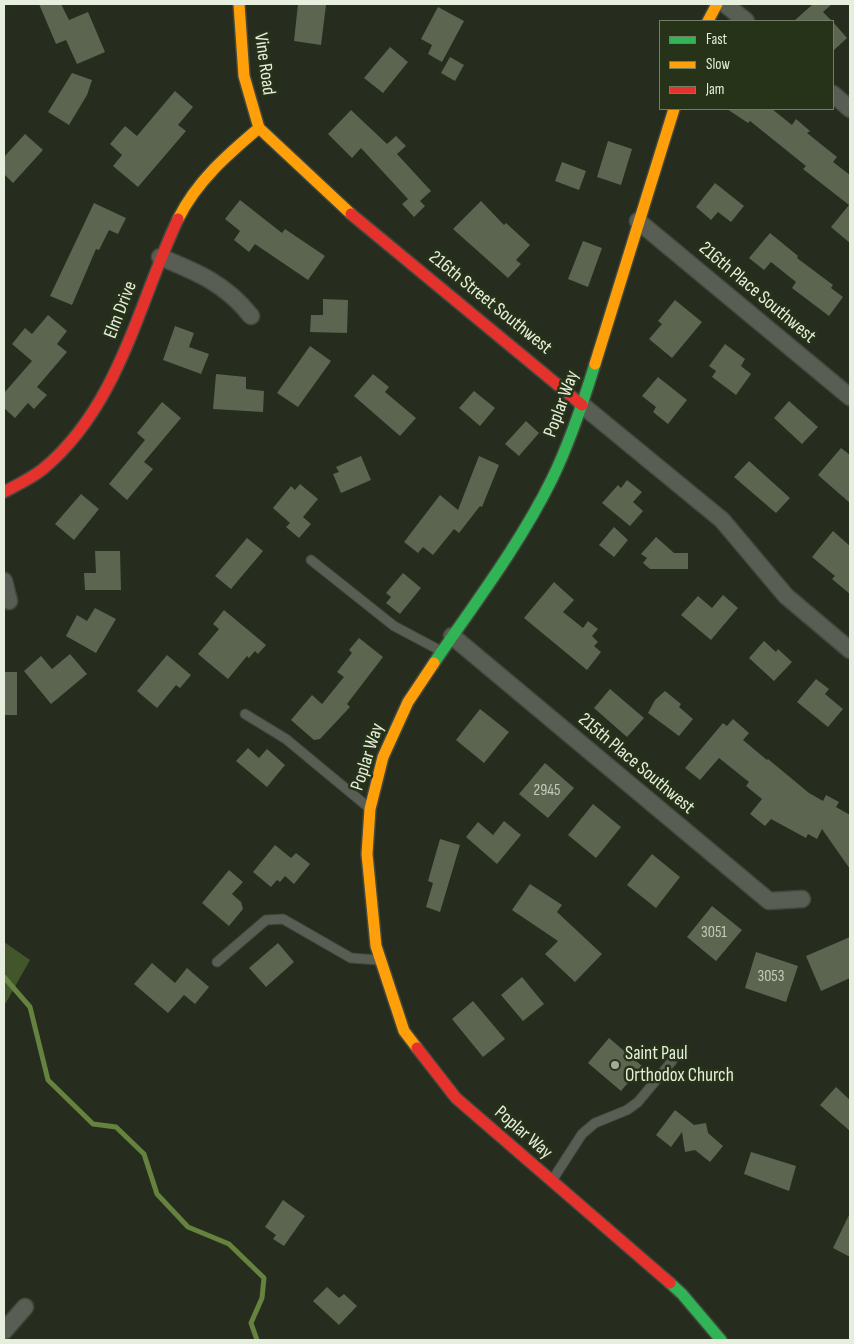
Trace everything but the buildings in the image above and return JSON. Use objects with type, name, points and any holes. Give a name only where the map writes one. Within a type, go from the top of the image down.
[{"type":"main road","name":"Vine Road","points":[[239,4],[244,76],[258,128]]},
{"type":"main road","points":[[709,20],[717,4]]},
{"type":"main road","name":"Poplar Way","points":[[674,110],[582,404],[552,479],[529,521],[408,702],[394,729],[383,757],[370,809],[367,854],[376,946],[404,1032],[456,1098],[682,1294],[721,1340]]},
{"type":"main road","name":"Elm Drive","points":[[4,492],[34,476],[77,438],[97,408],[111,381],[160,257],[184,207],[215,165],[258,128]]},
{"type":"main road","name":"216th Street Southwest","points":[[258,128],[338,203],[582,404]]},
{"type":"street","points":[[725,4],[745,20]]},
{"type":"street","points":[[834,95],[850,109]]},
{"type":"street","name":"216th Place Southwest","points":[[638,221],[850,397]]},
{"type":"street","points":[[160,257],[218,283],[238,299],[251,316]]},
{"type":"street","name":"216th Street Southwest","points":[[582,404],[722,520],[786,596],[850,650]]},
{"type":"street","points":[[4,581],[9,601]]},
{"type":"street","name":"215th Place Southwest","points":[[452,636],[769,901],[802,899]]},
{"type":"street","points":[[4,1331],[25,1307]]},
{"type":"lane","points":[[311,560],[394,626],[442,651]]},
{"type":"lane","points":[[245,714],[286,739],[370,809]]},
{"type":"lane","points":[[217,962],[266,920],[283,919],[351,958],[381,960]]},
{"type":"lane","points":[[552,1181],[582,1134],[595,1123],[627,1110],[638,1102],[672,1061]]},
{"type":"green space","points":[[4,942],[30,960],[4,1006]]},
{"type":"waterway","points":[[4,977],[30,1007],[48,1080],[93,1124],[116,1127],[144,1154],[157,1194],[188,1227],[229,1244],[264,1278],[262,1298],[251,1323],[257,1340]]},
{"type":"traffic: fast","points":[[434,663],[526,527],[552,479],[581,408],[595,364]]},
{"type":"traffic: fast","points":[[670,1283],[682,1294],[721,1340]]},
{"type":"traffic: slow","points":[[239,4],[244,76],[259,128],[351,214]]},
{"type":"traffic: slow","points":[[709,20],[717,4]]},
{"type":"traffic: slow","points":[[595,364],[674,110]]},
{"type":"traffic: slow","points":[[178,219],[194,193],[214,169],[259,128]]},
{"type":"traffic: slow","points":[[417,1048],[404,1031],[376,946],[367,854],[370,809],[383,757],[408,702],[434,663]]},
{"type":"traffic: jam","points":[[351,214],[582,405]]},
{"type":"traffic: jam","points":[[4,492],[43,469],[69,444],[91,415],[109,385],[124,352],[178,219]]},
{"type":"traffic: jam","points":[[417,1048],[456,1098],[670,1283]]},
{"type":"place","name":"Saint Paul Orthodox Church","points":[[615,1065]]}]
